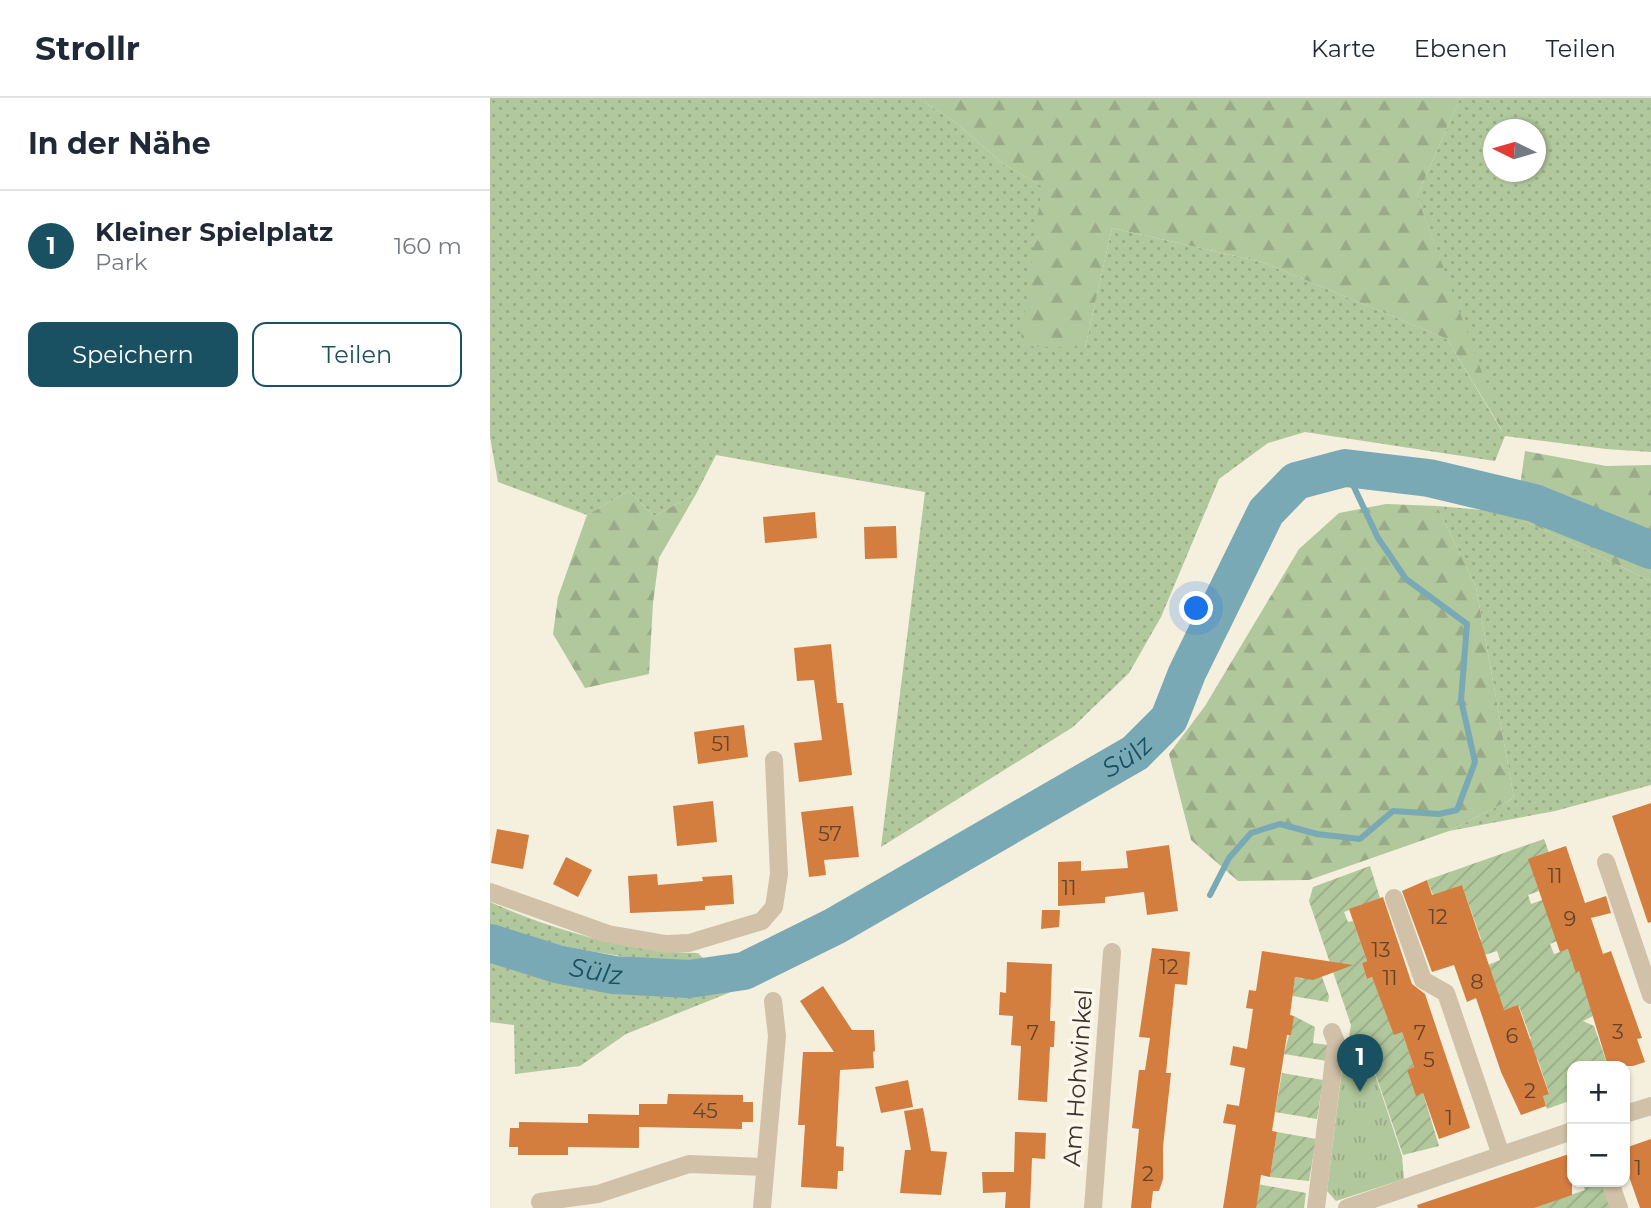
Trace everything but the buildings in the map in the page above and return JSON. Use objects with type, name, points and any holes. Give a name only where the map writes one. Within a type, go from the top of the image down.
[{"type":"street","points":[[490,892],[608,934],[666,944],[689,943],[762,921],[774,907],[779,874],[774,760]]},
{"type":"street","points":[[1605,862],[1651,995]]},
{"type":"street","points":[[1394,898],[1423,980],[1446,993],[1501,1155]]},
{"type":"street","name":"Am Hohwinkel","points":[[1093,1208],[1112,952]]},
{"type":"street","points":[[762,1208],[777,1036],[773,1002]]},
{"type":"street","points":[[1316,1208],[1336,1042],[1332,1032]]},
{"type":"street","points":[[1630,1112],[1651,1106]]},
{"type":"street","points":[[1347,1208],[1567,1133]]},
{"type":"street","points":[[540,1202],[598,1195],[689,1164],[765,1167]]},
{"type":"street","points":[[1612,1187],[1619,1208]]},
{"type":"green space","points":[[490,98],[918,98],[955,122],[1003,164],[1042,186],[1085,348],[1112,228],[1262,262],[1447,339],[1502,431],[1417,196],[1460,98],[1651,98],[1651,452],[1505,436],[1495,461],[1305,432],[1268,443],[1219,479],[1161,617],[1129,673],[1073,727],[881,847],[925,492],[716,455],[696,494],[654,516],[629,491],[587,515],[498,482],[490,437]]},
{"type":"green space","points":[[918,98],[1460,98],[1417,196],[1505,435],[1447,339],[1262,262],[1112,228],[1085,348],[1020,346],[1042,186],[1003,164],[955,122]]},
{"type":"green space","points":[[1525,451],[1606,466],[1651,465],[1651,581],[1506,512],[1520,486]]},
{"type":"green space","points":[[629,491],[654,516],[696,494],[659,558],[653,603],[649,674],[585,688],[553,634],[558,597],[587,515]]},
{"type":"green space","points":[[1386,504],[1437,506],[1476,587],[1514,798],[1449,831],[1309,880],[1238,881],[1191,840],[1169,754],[1205,706],[1299,549],[1339,513]]},
{"type":"green space","points":[[1437,506],[1506,512],[1651,581],[1651,785],[1555,811],[1449,831],[1514,798],[1476,587]]},
{"type":"green space","points":[[1544,839],[1549,853],[1529,860],[1539,891],[1528,895],[1531,904],[1565,892],[1557,941],[1550,944],[1554,954],[1571,948],[1576,972],[1579,971],[1595,1015],[1583,1021],[1594,1026],[1606,1061],[1567,1061],[1567,1102],[1547,1109],[1543,1096],[1549,1093],[1538,1060],[1515,1045],[1531,1039],[1519,1006],[1503,1010],[1488,965],[1500,960],[1497,951],[1456,964],[1451,949],[1481,939],[1462,885],[1433,895],[1427,880]]},
{"type":"green space","points":[[1370,866],[1380,898],[1344,912],[1348,922],[1353,921],[1367,961],[1362,963],[1367,979],[1372,977],[1380,997],[1384,997],[1402,1032],[1414,1067],[1407,1070],[1416,1095],[1423,1093],[1439,1146],[1403,1155],[1363,1037],[1348,1043],[1351,1025],[1309,901],[1313,887]]},
{"type":"green space","points":[[490,902],[539,922],[591,938],[645,949],[698,953],[708,963],[601,953],[496,930],[490,927]]},
{"type":"green space","points":[[490,957],[559,978],[646,994],[725,980],[736,990],[626,1034],[580,1066],[515,1074],[514,1025],[490,1022]]},
{"type":"green space","points":[[1304,974],[1322,977],[1329,996],[1328,1002],[1292,996],[1295,977],[1303,979]]},
{"type":"green space","points":[[1294,1016],[1315,1027],[1313,1043],[1328,1045],[1327,1061],[1284,1054]]},
{"type":"green space","points":[[1366,1047],[1402,1156],[1404,1179],[1336,1201],[1327,1191],[1344,1053]]},
{"type":"green space","points":[[1282,1073],[1323,1080],[1317,1119],[1275,1112]]},
{"type":"green space","points":[[1277,1132],[1316,1139],[1309,1181],[1270,1177]]},
{"type":"green space","points":[[1247,1182],[1306,1193],[1304,1208],[1256,1208]]},
{"type":"green space","points":[[1584,1187],[1604,1187],[1610,1208],[1533,1208],[1585,1190]]},
{"type":"waterway","points":[[1210,895],[1229,858],[1251,833],[1280,824],[1317,834],[1360,839],[1393,811],[1439,814],[1457,810],[1475,762],[1461,700],[1467,624],[1406,579],[1378,538],[1345,468]]},
{"type":"waterway","name":"Sülz","points":[[490,943],[557,964],[614,975],[689,979],[744,971],[835,926],[1135,753],[1169,719],[1187,673],[1266,512],[1296,481],[1345,468],[1429,478],[1534,503],[1651,550]]},
{"type":"place","name":"Kleiner Spielplatz","points":[[1360,1092]]}]
